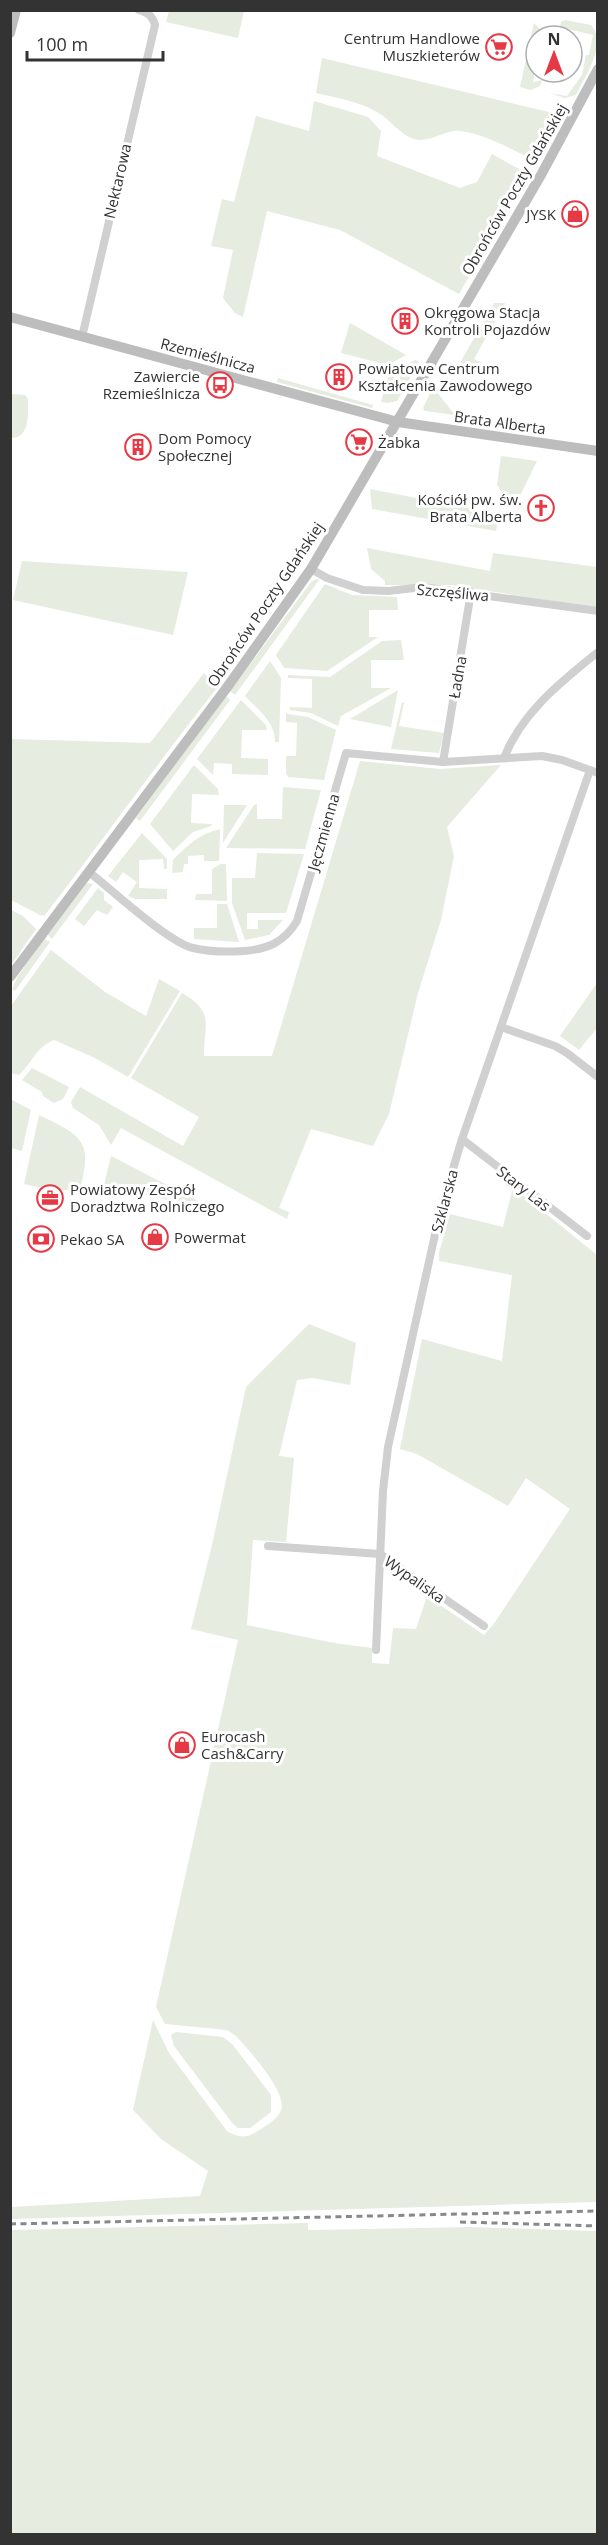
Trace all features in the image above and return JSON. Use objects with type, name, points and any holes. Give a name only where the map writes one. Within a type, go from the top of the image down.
[{"type":"street","points":[[10,33],[16,10]]},
{"type":"street","name":"Nektarowa","points":[[82,337],[155,25],[153,17],[139,10]]},
{"type":"street","name":"Obrońców Poczty Gdańskiej","points":[[10,977],[228,686],[311,569],[541,175],[597,69]]},
{"type":"street","name":"Rzemieślnicza","points":[[10,317],[398,422]]},
{"type":"street","name":"Brata Alberta","points":[[398,422],[597,451]]},
{"type":"street","name":"Szczęśliwa","points":[[311,569],[327,578],[363,590],[388,591],[423,587],[597,611]]},
{"type":"street","name":"Ładna","points":[[443,762],[471,592]]},
{"type":"street","points":[[504,758],[515,735],[534,709],[597,652]]},
{"type":"street","name":"Jęczmienna","points":[[89,872],[158,927],[191,948],[238,951],[264,948],[281,940],[297,921],[346,753],[443,762],[542,756],[594,772]]},
{"type":"street","name":"Szklarska","points":[[376,1650],[383,1491],[388,1447],[440,1212],[462,1139],[501,1026],[594,772]]},
{"type":"street","points":[[501,1026],[555,1046],[597,1077]]},
{"type":"street","name":"Stary Las","points":[[462,1139],[587,1236]]},
{"type":"street","name":"Wypaliska","points":[[268,1546],[380,1554],[484,1626]]},
{"type":"shaded area","points":[[169,10],[244,11],[238,38],[166,22]]},
{"type":"shaded area","points":[[565,20],[591,25],[596,33],[596,50],[584,80],[586,55],[589,55],[593,35],[584,33],[584,24],[561,24]]},
{"type":"shaded area","points":[[322,58],[561,115],[535,162],[496,142],[463,131],[449,132],[424,140],[414,139],[370,108],[316,93]]},
{"type":"shaded area","points":[[524,69],[524,84],[541,84],[531,90],[520,87]]},
{"type":"shaded area","points":[[576,84],[582,84],[576,95],[565,98],[549,93],[567,96]]},
{"type":"shaded area","points":[[314,101],[368,117],[381,131],[377,156],[460,188],[477,182],[492,154],[528,174],[459,294],[340,230],[267,211],[243,317],[235,313],[223,298],[233,250],[211,246],[222,199],[234,202],[256,116],[309,131]]},
{"type":"shaded area","points":[[494,303],[505,303],[474,359],[482,363],[477,368],[467,368],[460,363]]},
{"type":"shaded area","points":[[350,323],[406,355],[388,365],[341,353]]},
{"type":"shaded area","points":[[415,360],[419,362],[397,401],[381,402],[388,377]]},
{"type":"shaded area","points":[[278,378],[373,405],[372,408],[277,382]]},
{"type":"shaded area","points":[[433,387],[455,415],[425,411],[423,408]]},
{"type":"shaded area","points":[[10,394],[25,395],[28,399],[28,418],[25,430],[17,437],[11,438]]},
{"type":"shaded area","points":[[501,456],[537,461],[517,502],[507,500],[497,485]]},
{"type":"shaded area","points":[[370,489],[483,511],[483,516],[498,519],[496,531],[372,509]]},
{"type":"shaded area","points":[[367,548],[490,571],[493,553],[597,567],[597,608],[451,585],[385,585],[385,581],[371,569]]},
{"type":"shaded area","points":[[22,561],[188,572],[173,635],[13,600]]},
{"type":"shaded area","points":[[319,580],[235,695],[230,691],[312,581]]},
{"type":"shaded area","points":[[325,584],[352,595],[397,597],[398,610],[369,610],[369,637],[378,637],[327,671],[284,668],[276,655]]},
{"type":"shaded area","points":[[401,640],[404,660],[371,660],[371,688],[391,688],[341,716],[338,726],[311,713],[290,710],[290,707],[312,708],[312,679],[288,678],[288,675],[330,677],[382,641]]},
{"type":"shaded area","points":[[270,661],[281,678],[279,742],[275,742],[272,728],[265,716],[245,696]]},
{"type":"shaded area","points":[[204,673],[217,688],[44,916],[11,900],[11,739],[150,743]]},
{"type":"shaded area","points":[[398,690],[391,727],[350,719]]},
{"type":"shaded area","points":[[226,696],[230,700],[140,821],[136,818]]},
{"type":"shaded area","points":[[241,700],[266,725],[267,730],[242,730],[241,758],[268,759],[268,775],[232,774],[232,764],[214,763],[213,775],[197,759]]},
{"type":"shaded area","points":[[402,702],[404,703],[399,726],[444,733],[439,753],[391,749]]},
{"type":"shaded area","points":[[286,712],[308,717],[336,730],[324,780],[288,777],[286,756],[296,756],[297,723],[286,722]]},
{"type":"shaded area","points":[[360,761],[440,769],[501,765],[447,827],[454,856],[441,920],[418,993],[389,1114],[373,1146],[311,1129],[279,1208],[289,1212],[287,1219],[121,1128],[111,1145],[99,1125],[73,1108],[71,1102],[80,1087],[183,1146],[199,1117],[131,1078],[182,993],[199,1006],[203,1013],[206,1027],[204,1056],[272,1056]]},
{"type":"shaded area","points":[[194,765],[218,789],[219,795],[192,794],[191,823],[212,824],[193,832],[173,851],[150,824]]},
{"type":"shaded area","points":[[283,787],[321,790],[305,849],[226,848],[254,805],[257,804],[257,819],[282,819]]},
{"type":"shaded area","points":[[224,805],[247,805],[223,843]]},
{"type":"shaded area","points":[[220,829],[219,861],[204,861],[204,855],[188,856],[188,864],[184,864],[183,872],[172,873],[173,860],[200,837]]},
{"type":"shaded area","points":[[142,833],[167,859],[167,869],[164,869],[163,859],[139,860],[139,888],[167,889],[167,899],[135,899],[128,896],[137,882],[123,872],[116,882],[108,876]]},
{"type":"shaded area","points":[[257,853],[304,854],[286,913],[247,913],[247,929],[258,929],[258,920],[283,920],[269,935],[245,940],[232,903],[232,878],[255,878]]},
{"type":"shaded area","points":[[226,864],[227,901],[195,900],[196,894],[212,894],[212,869]]},
{"type":"shaded area","points":[[87,883],[93,884],[52,939],[48,935]]},
{"type":"shaded area","points":[[98,888],[104,893],[104,900],[113,907],[107,915],[97,910],[84,926],[75,919]]},
{"type":"shaded area","points":[[217,904],[227,904],[239,942],[194,939],[194,928],[217,928]]},
{"type":"shaded area","points":[[11,910],[23,916],[36,929],[11,965]]},
{"type":"shaded area","points":[[44,939],[50,942],[15,991],[12,989],[18,976]]},
{"type":"shaded area","points":[[51,950],[105,992],[146,1016],[159,979],[180,991],[128,1077],[95,1058],[54,1040],[43,1046],[19,1075],[11,1073],[11,1006]]},
{"type":"shaded area","points":[[597,983],[597,1028],[579,1050],[560,1036]]},
{"type":"shaded area","points":[[32,1068],[69,1087],[63,1099],[54,1103],[43,1096],[42,1092],[22,1080]]},
{"type":"shaded area","points":[[10,1099],[31,1110],[22,1151],[11,1148]]},
{"type":"shaded area","points":[[39,1115],[66,1129],[81,1142],[85,1161],[80,1190],[61,1190],[60,1192],[24,1184]]},
{"type":"shaded area","points":[[111,1156],[206,1205],[210,1210],[104,1185]]},
{"type":"shaded area","points":[[513,1187],[597,1255],[597,2202],[11,2219],[11,2207],[200,2196],[208,2171],[161,2139],[133,2110],[153,2020],[169,2053],[227,2131],[240,2136],[248,2136],[270,2123],[280,2113],[282,2102],[279,2093],[236,2036],[227,2030],[165,2024],[156,2007],[238,1640],[191,1629],[212,1545],[246,1387],[309,1324],[356,1343],[350,1385],[313,1378],[297,1380],[279,1456],[294,1458],[286,1542],[253,1540],[247,1625],[334,1643],[372,1648],[372,1663],[389,1664],[393,1628],[416,1629],[427,1596],[484,1635],[570,1509],[526,1478],[508,1506],[417,1454],[400,1449],[422,1339],[502,1361],[512,1275],[439,1261],[439,1253],[450,1214],[503,1227]]},
{"type":"shaded area","points":[[176,2032],[223,2037],[233,2045],[271,2095],[271,2112],[250,2128],[238,2128],[233,2124],[174,2046],[171,2035]]},
{"type":"shaded area","points":[[308,2223],[308,2230],[470,2227],[597,2231],[597,2534],[11,2534],[11,2230]]},
{"type":"railway","points":[[10,2224],[598,2211]]},
{"type":"railway","points":[[460,2222],[598,2226]]},
{"type":"place","name":"Centrum Handlowe Muszkieterów","points":[[499,47]]},
{"type":"place","name":"JYSK","points":[[575,214]]},
{"type":"place","name":"Okręgowa Stacja Kontroli Pojazdów","points":[[405,321]]},
{"type":"place","name":"Powiatowe Centrum Kształcenia Zawodowego","points":[[339,377]]},
{"type":"place","name":"Zawiercie Rzemieślnicza","points":[[220,385]]},
{"type":"place","name":"Żabka","points":[[359,442]]},
{"type":"place","name":"Dom Pomocy Społecznej","points":[[138,447]]},
{"type":"place","name":"Kościół pw. św. Brata Alberta","points":[[541,508]]},
{"type":"place","name":"Powiatowy Zespół Doradztwa Rolniczego","points":[[50,1198]]},
{"type":"place","name":"Powermat","points":[[155,1237]]},
{"type":"place","name":"Pekao SA","points":[[41,1239]]},
{"type":"place","name":"Eurocash Cash&Carry","points":[[182,1745]]}]
